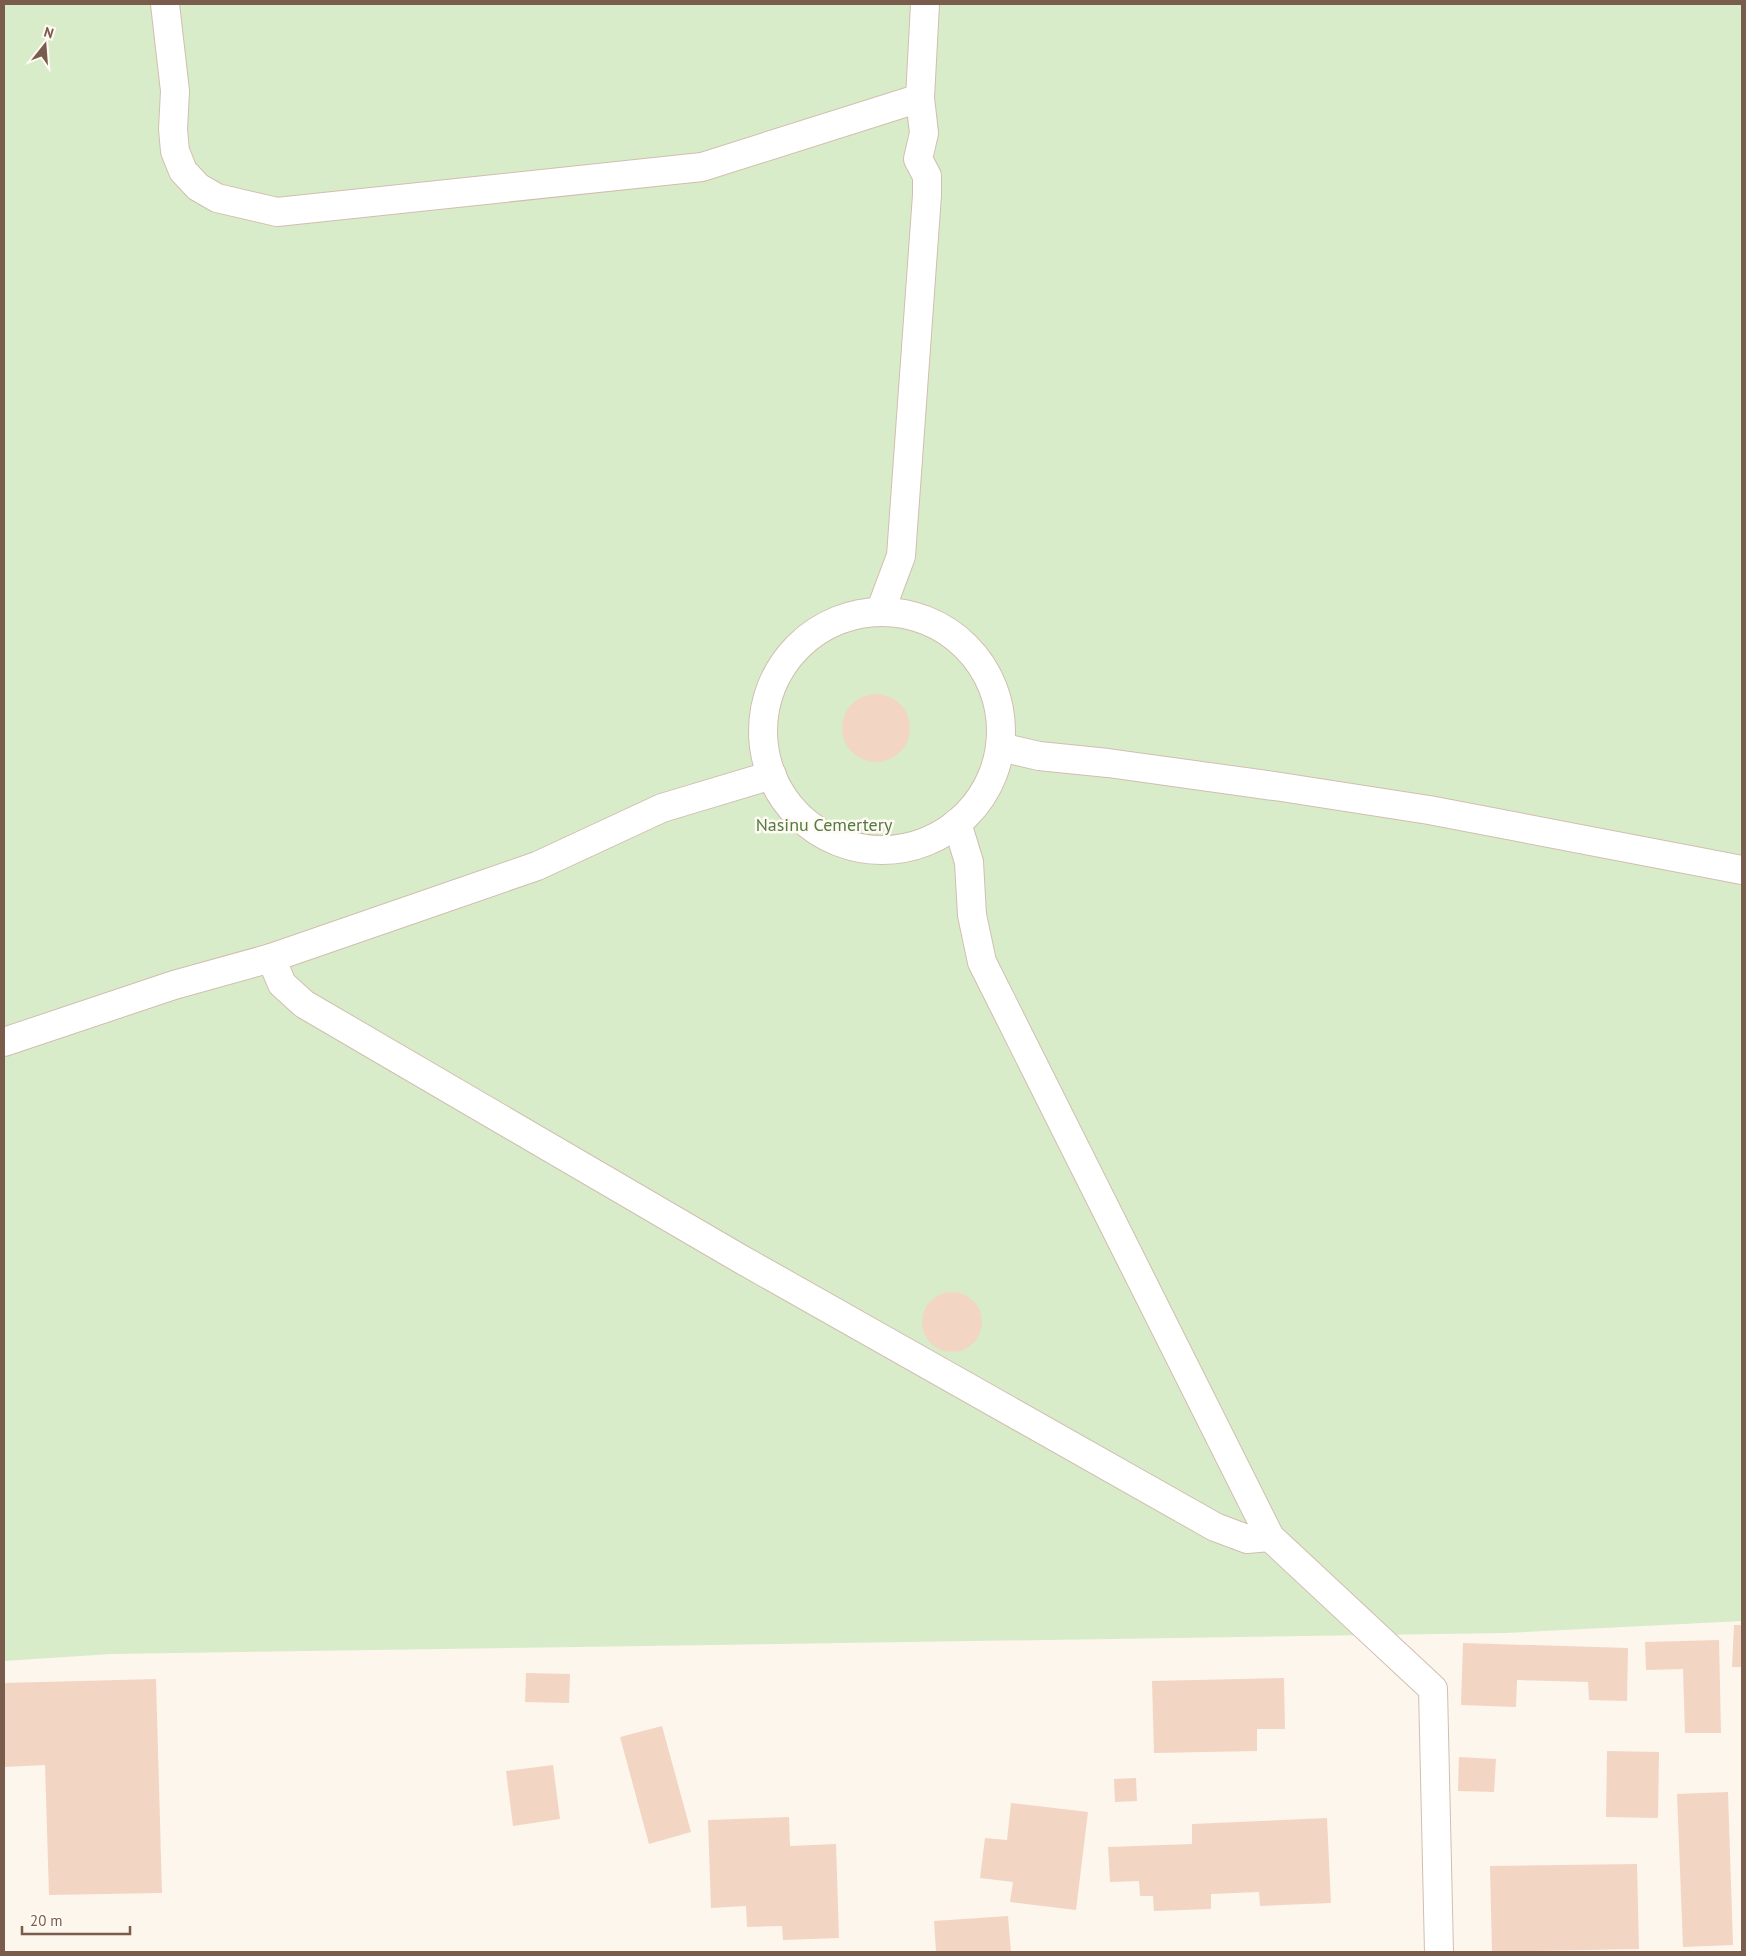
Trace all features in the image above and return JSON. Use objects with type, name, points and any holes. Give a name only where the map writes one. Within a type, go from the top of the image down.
[{"type":"street","points":[[165,4],[175,91],[173,129],[175,151],[184,171],[198,187],[217,198],[277,212],[702,167],[920,98]]},
{"type":"street","points":[[880,612],[901,556],[927,195],[927,176],[918,159],[924,133],[920,98],[925,4]]},
{"type":"street","points":[[880,612],[909,616],[936,626],[960,642],[980,664],[993,690],[1000,718],[1000,747],[995,769],[986,789],[974,807],[957,823],[941,834],[922,843],[903,848],[863,848],[843,842],[808,824],[785,799],[772,776],[766,759],[763,723],[765,706],[770,689],[782,665],[813,633],[845,618],[880,612]]},
{"type":"street","points":[[1000,747],[1039,756],[1108,763],[1429,810],[1742,870]]},
{"type":"street","points":[[4,1042],[174,985],[271,958],[537,866],[662,808],[772,776]]},
{"type":"street","points":[[957,823],[969,862],[972,915],[982,962],[1270,1537],[1433,1689],[1438,1952]]},
{"type":"street","points":[[271,958],[282,984],[304,1004],[739,1258],[1215,1527],[1247,1539],[1270,1537]]},
{"type":"green space","name":"Nasinu Cemertery","points":[[4,4],[1742,4],[1742,1621],[1506,1633],[111,1654],[4,1661]]},
{"type":"building","points":[[869,694],[883,694],[895,699],[905,709],[910,721],[910,735],[905,747],[895,757],[883,762],[869,762],[857,757],[847,747],[842,735],[842,721],[847,709],[857,699]]},
{"type":"building","points":[[946,1292],[958,1292],[969,1297],[977,1305],[982,1316],[980,1334],[969,1347],[958,1352],[946,1352],[935,1347],[927,1339],[922,1328],[922,1316],[927,1305],[935,1297]]},
{"type":"building","points":[[1734,1625],[1742,1625],[1742,1667],[1732,1667]]},
{"type":"building","points":[[1719,1640],[1721,1733],[1685,1733],[1683,1669],[1646,1670],[1645,1642]]},
{"type":"building","points":[[1463,1643],[1628,1648],[1627,1701],[1589,1700],[1588,1682],[1517,1680],[1516,1707],[1461,1705]]},
{"type":"building","points":[[526,1673],[570,1674],[569,1703],[525,1702]]},
{"type":"building","points":[[1284,1678],[1285,1729],[1257,1729],[1257,1751],[1154,1753],[1152,1681]]},
{"type":"building","points":[[156,1679],[162,1893],[49,1895],[45,1765],[4,1767],[4,1683]]},
{"type":"building","points":[[662,1726],[691,1832],[649,1844],[620,1737]]},
{"type":"building","points":[[1607,1751],[1659,1752],[1658,1818],[1606,1817]]},
{"type":"building","points":[[1459,1757],[1496,1759],[1494,1792],[1458,1791]]},
{"type":"building","points":[[553,1765],[560,1819],[513,1826],[506,1771]]},
{"type":"building","points":[[1136,1778],[1137,1801],[1115,1802],[1114,1779]]},
{"type":"building","points":[[1728,1792],[1733,1945],[1683,1947],[1677,1794]]},
{"type":"building","points":[[1011,1803],[1088,1812],[1076,1910],[1010,1902],[1013,1882],[980,1878],[985,1838],[1007,1840]]},
{"type":"building","points":[[789,1817],[790,1846],[836,1844],[839,1938],[783,1940],[782,1926],[747,1927],[746,1906],[711,1908],[708,1820]]},
{"type":"building","points":[[1327,1818],[1331,1903],[1260,1906],[1259,1892],[1211,1894],[1211,1909],[1154,1911],[1153,1896],[1140,1896],[1139,1881],[1110,1882],[1108,1847],[1192,1844],[1192,1824]]},
{"type":"building","points":[[1637,1864],[1639,1949],[1492,1952],[1490,1866]]},
{"type":"building","points":[[1008,1916],[1011,1952],[936,1952],[934,1921]]}]
